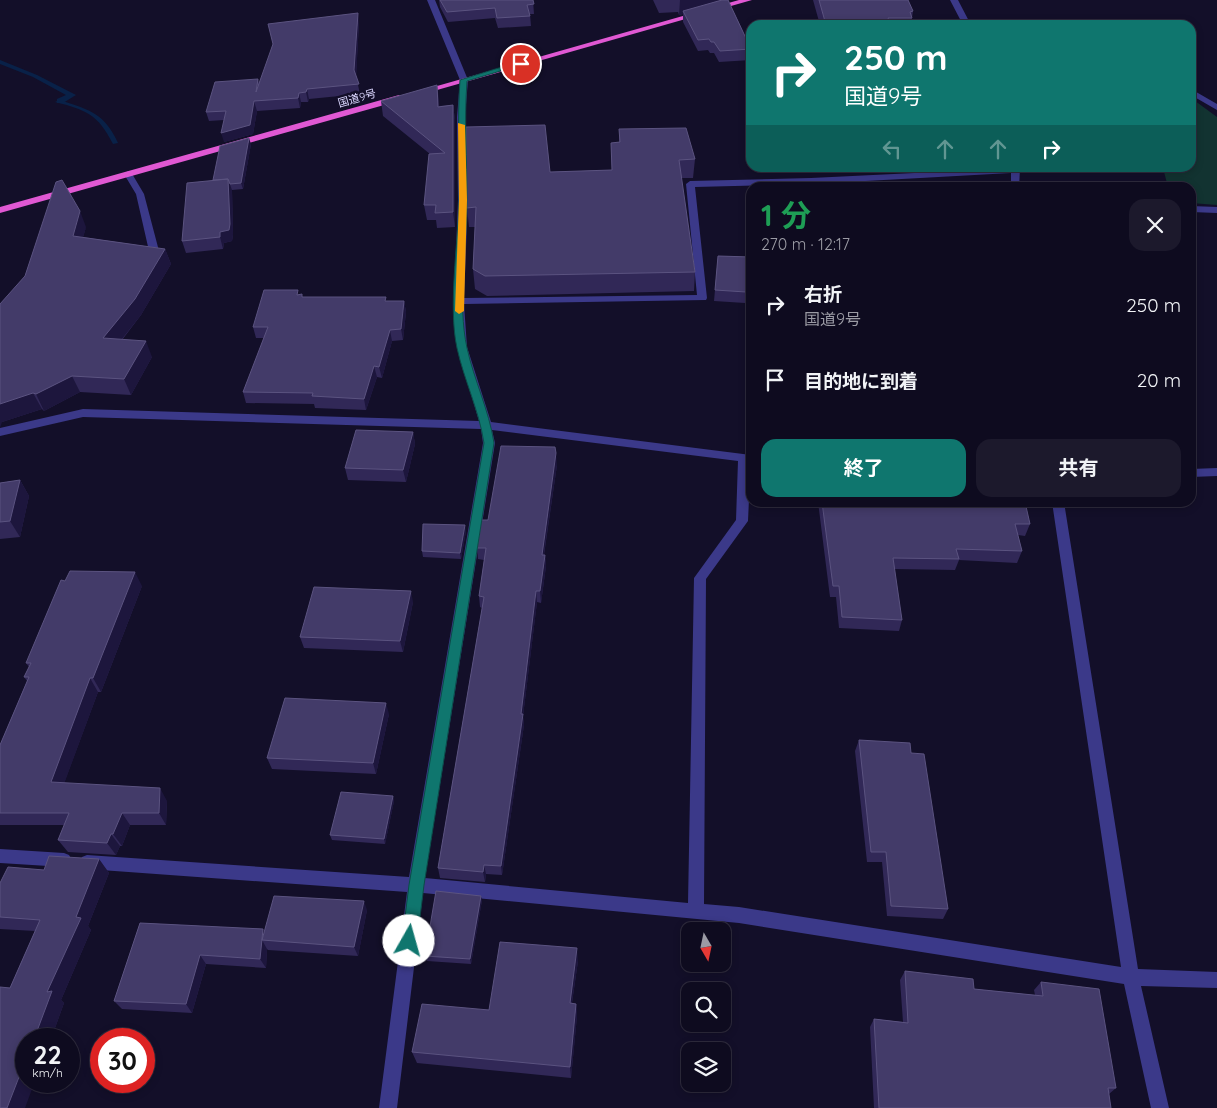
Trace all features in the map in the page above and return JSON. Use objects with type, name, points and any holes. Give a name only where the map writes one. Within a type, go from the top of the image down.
[{"type":"highway","name":"国道9号","points":[[0,210],[748,0]]},
{"type":"street","points":[[388,1108],[416,885],[489,443],[486,425],[462,347],[459,301],[463,200],[461,117],[464,80],[431,0]]},
{"type":"street","points":[[954,0],[964,20]]},
{"type":"street","points":[[1196,94],[1217,108]]},
{"type":"street","points":[[811,182],[969,172]]},
{"type":"street","points":[[128,174],[140,194],[154,251]]},
{"type":"street","points":[[459,301],[702,298],[690,184],[746,183]]},
{"type":"street","points":[[1196,209],[1217,210]]},
{"type":"street","points":[[0,432],[83,413],[486,425],[746,458]]},
{"type":"street","points":[[1196,473],[1217,472]]},
{"type":"street","points":[[696,910],[700,578],[742,521],[746,479]]},
{"type":"street","points":[[1059,507],[1131,977],[1160,1108]]},
{"type":"street","points":[[0,856],[416,885],[696,910],[749,916],[1131,977],[1217,980]]},
{"type":"green space","points":[[1196,102],[1217,117],[1217,205],[1196,203],[1196,182],[1167,182],[1164,172],[1196,172]]},
{"type":"water","points":[[73,94],[63,101],[81,107],[102,119],[108,125],[118,143],[113,144],[102,126],[90,115],[55,102]]},
{"type":"building","points":[[440,0],[533,0],[534,4],[527,5],[530,16],[497,18],[495,8],[447,12]]},
{"type":"building","points":[[728,0],[746,38],[746,49],[720,51],[714,42],[711,42],[709,39],[698,40],[683,11]]},
{"type":"building","points":[[819,0],[908,0],[913,11],[910,12],[912,18],[825,20]]},
{"type":"building","points":[[358,13],[354,70],[359,84],[307,89],[306,92],[299,93],[298,98],[254,101],[250,125],[221,133],[226,111],[206,112],[215,82],[258,79],[256,92],[273,44],[268,24]]},
{"type":"building","points":[[437,85],[438,107],[453,105],[453,212],[435,213],[436,205],[424,205],[429,154],[445,153],[381,101]]},
{"type":"building","points":[[545,125],[550,172],[612,170],[611,143],[620,142],[619,129],[686,128],[695,159],[679,160],[695,272],[485,276],[473,269],[476,207],[467,208],[466,127]]},
{"type":"building","points":[[249,138],[241,183],[230,184],[228,179],[213,180],[220,146]]},
{"type":"building","points":[[228,179],[229,230],[220,232],[220,237],[182,241],[187,183]]},
{"type":"building","points":[[62,180],[80,211],[73,236],[165,249],[135,299],[103,338],[146,341],[124,379],[72,376],[36,394],[33,393],[0,404],[0,304],[25,276],[56,182]]},
{"type":"building","points":[[718,256],[746,257],[746,292],[715,290]]},
{"type":"building","points":[[264,290],[298,290],[297,295],[302,294],[302,297],[386,297],[385,301],[404,301],[401,329],[390,330],[379,367],[374,366],[364,399],[312,396],[313,393],[243,392],[268,327],[253,327]]},
{"type":"building","points":[[356,430],[413,432],[403,470],[345,468]]},
{"type":"building","points":[[501,446],[555,447],[556,453],[542,555],[545,555],[540,591],[536,591],[521,714],[523,714],[501,866],[484,865],[483,872],[438,868],[484,597],[479,596],[486,548],[477,548],[481,520],[488,520]]},
{"type":"building","points":[[20,480],[10,521],[0,522],[0,483]]},
{"type":"building","points":[[823,507],[1026,507],[1030,524],[1015,524],[1022,551],[956,549],[959,559],[893,558],[902,620],[842,617],[839,586],[833,586]]},
{"type":"building","points":[[423,524],[465,525],[460,553],[422,551]]},
{"type":"building","points":[[70,571],[135,572],[93,678],[90,678],[51,782],[160,788],[159,813],[122,813],[107,843],[58,840],[69,813],[0,813],[0,745],[29,677],[24,677],[31,663],[26,663],[61,580],[65,581]]},
{"type":"building","points":[[314,587],[411,591],[400,641],[300,637]]},
{"type":"building","points":[[285,698],[386,703],[373,763],[267,758]]},
{"type":"building","points":[[859,740],[910,743],[911,753],[924,754],[948,909],[891,906],[886,852],[871,852]]},
{"type":"building","points":[[341,792],[393,796],[384,839],[330,835]]},
{"type":"building","points":[[49,856],[99,859],[76,917],[81,918],[47,992],[52,991],[38,1028],[15,1028],[15,1087],[7,1108],[0,1108],[0,987],[10,988],[40,920],[0,917],[0,883],[8,867],[44,870]]},
{"type":"building","points":[[436,891],[481,896],[470,959],[425,956]]},
{"type":"building","points":[[274,896],[364,901],[354,947],[262,940]]},
{"type":"building","points":[[140,923],[263,929],[260,959],[200,955],[186,1004],[114,1001]]},
{"type":"building","points":[[500,942],[577,948],[570,1003],[576,1004],[570,1067],[412,1052],[422,1004],[489,1010]]},
{"type":"building","points":[[905,971],[973,979],[974,989],[1043,996],[1041,982],[1099,989],[1116,1088],[1108,1088],[1111,1108],[879,1108],[874,1019],[908,1023]]},
{"type":"waterway","points":[[0,62],[35,76],[72,95],[60,101]]},
{"type":"slow traffic","points":[[459,311],[463,200],[461,125]]},
{"type":"route","points":[[409,941],[416,885],[489,443],[486,425],[462,347],[459,301],[463,200],[461,117],[464,80],[521,64]]}]
